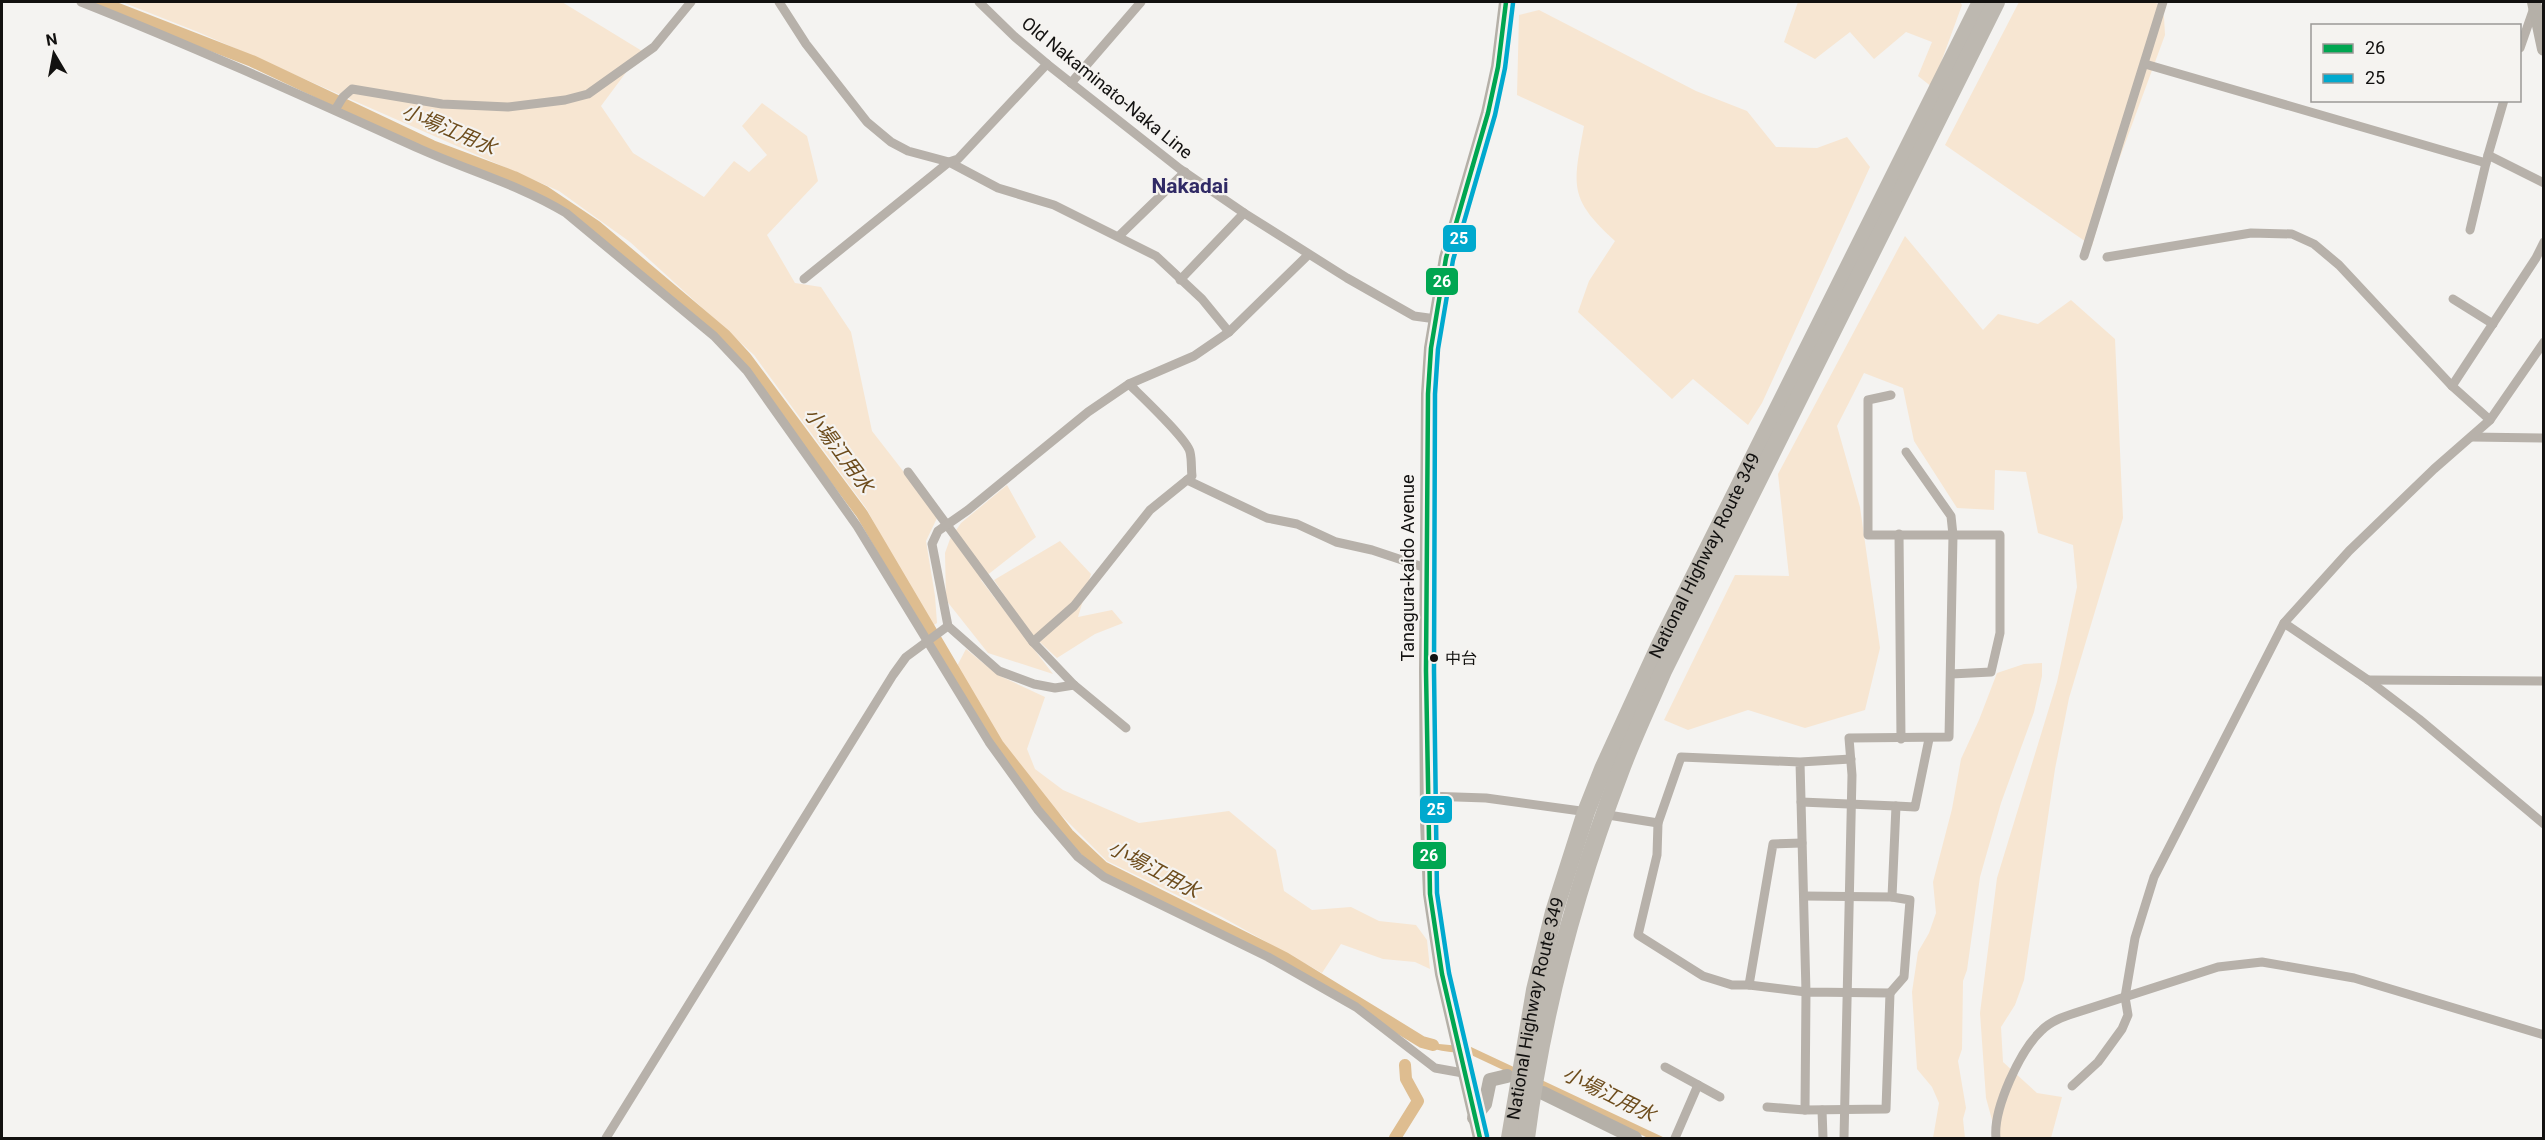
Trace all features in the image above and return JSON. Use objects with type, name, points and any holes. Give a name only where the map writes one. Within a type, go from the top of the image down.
[{"type":"highway","name":"National Highway Route 349","points":[[1526,1138],[1536,1069],[1565,937],[1621,770],[1663,671],[1892,197],[1981,2]]},
{"type":"highway","name":"National Highway Route 349","points":[[1906,167],[1996,2]]},
{"type":"highway","name":"National Highway Route 349","points":[[1510,1138],[1535,990],[1554,912],[1586,812],[1635,694],[1892,197]]},
{"type":"street","points":[[81,2],[338,104],[423,151],[514,186],[566,213],[714,336],[747,371],[857,526],[929,640],[989,742],[1038,810],[1078,857],[1104,877],[1268,957],[1356,1006],[1435,1068],[1463,1073]]},
{"type":"street","points":[[338,104],[352,89],[442,104],[508,107],[565,100],[588,94],[654,47],[691,2]]},
{"type":"street","points":[[779,2],[807,44],[867,122],[891,142],[908,151],[949,162],[998,188],[1054,205],[1156,256],[1202,299],[1228,332]]},
{"type":"street","name":"Old Nakaminato-Naka Line","points":[[979,2],[1047,64],[1185,172],[1244,213],[1308,255],[1414,316],[1436,319]]},
{"type":"street","points":[[1071,83],[1141,2]]},
{"type":"street","name":"Tanagura-kaido Avenue","points":[[1480,1138],[1442,975],[1430,894],[1426,568],[1428,394],[1431,348],[1446,258],[1488,113],[1498,67],[1506,2]]},
{"type":"street","points":[[2085,256],[2163,2]]},
{"type":"street","points":[[2521,45],[2535,3]]},
{"type":"street","points":[[2535,3],[2544,48]]},
{"type":"street","points":[[804,279],[949,162],[958,159],[1047,64]]},
{"type":"street","points":[[2145,64],[2487,159],[2544,183]]},
{"type":"street","points":[[2470,230],[2503,102]]},
{"type":"street","points":[[1119,236],[1185,172]]},
{"type":"street","points":[[1180,280],[1244,213]]},
{"type":"street","points":[[2107,257],[2251,233],[2292,234],[2314,244],[2339,265],[2452,386],[2490,420]]},
{"type":"street","points":[[2452,386],[2536,258],[2544,242]]},
{"type":"street","points":[[1074,685],[1055,688],[1034,684],[999,671],[948,626],[932,544],[938,531],[968,510],[1088,412],[1129,384],[1194,356],[1228,332],[1308,255]]},
{"type":"street","points":[[2453,299],[2493,324]]},
{"type":"street","points":[[2072,1086],[2098,1062],[2122,1029],[2128,1015],[2125,997],[2135,938],[2154,877],[2284,623],[2349,551],[2434,469],[2490,420],[2544,342]]},
{"type":"street","points":[[1033,642],[1074,606],[1150,510],[1192,476],[1190,452],[1181,436],[1129,384]]},
{"type":"street","points":[[1891,395],[1868,400],[1868,535],[2001,535],[2000,633],[1991,672],[1951,674]]},
{"type":"street","points":[[2471,437],[2544,438]]},
{"type":"street","points":[[1844,1138],[1851,804],[1849,738],[1949,737],[1953,535],[1951,516],[1906,452]]},
{"type":"street","points":[[908,472],[1033,642],[1074,685],[1126,728]]},
{"type":"street","points":[[1187,480],[1267,518],[1297,524],[1336,542],[1372,550],[1426,568]]},
{"type":"street","points":[[1899,534],[1901,739]]},
{"type":"street","points":[[2284,623],[2368,680],[2419,719],[2544,824]]},
{"type":"street","points":[[606,1138],[893,675],[906,657],[948,626]]},
{"type":"street","points":[[2368,680],[2544,681]]},
{"type":"street","points":[[1801,802],[1915,807],[1929,739]]},
{"type":"street","points":[[1851,759],[1800,762],[1681,757],[1659,823],[1657,855],[1638,934],[1703,976],[1732,986],[1749,985],[1806,992],[1890,993]]},
{"type":"street","points":[[1800,762],[1806,992],[1805,1110]]},
{"type":"street","points":[[1427,796],[1486,798],[1659,823]]},
{"type":"street","points":[[1892,897],[1896,806]]},
{"type":"street","points":[[1749,985],[1773,844],[1802,843]]},
{"type":"street","points":[[1767,1107],[1844,1111],[1886,1109],[1890,993],[1904,977],[1910,900],[1848,895],[1804,896]]},
{"type":"street","points":[[1996,1138],[1997,1118],[2005,1091],[2033,1039],[2056,1020],[2224,966],[2245,962],[2277,963],[2354,978],[2544,1035]]},
{"type":"street","points":[[1665,1068],[1720,1097]]},
{"type":"street","points":[[1474,1118],[1485,1104],[1490,1080],[1507,1076]]},
{"type":"street","points":[[1675,1138],[1698,1085]]},
{"type":"street","points":[[1543,1093],[1635,1138]]},
{"type":"street","points":[[1822,1110],[1823,1138]]},
{"type":"shaded area","points":[[122,2],[562,2],[642,51],[601,106],[633,153],[704,197],[734,161],[749,172],[767,155],[742,126],[762,103],[807,136],[818,181],[767,235],[795,283],[821,287],[851,332],[872,431],[938,516],[926,541],[937,623],[931,627],[866,508],[754,355],[630,242],[559,191],[198,32]]},
{"type":"shaded area","points":[[1798,2],[1960,2],[1962,5],[1932,87],[1918,76],[1932,42],[1906,32],[1874,59],[1850,32],[1815,59],[1784,42]]},
{"type":"shaded area","points":[[2019,2],[2152,2],[2159,4],[2164,17],[2165,35],[2109,187],[2092,246],[1945,145]]},
{"type":"shaded area","points":[[1539,10],[1696,91],[1747,111],[1776,147],[1817,148],[1847,137],[1870,167],[1762,403],[1748,425],[1693,379],[1672,399],[1578,312],[1589,281],[1615,241],[1589,213],[1578,190],[1578,163],[1584,126],[1517,95],[1519,15]]},
{"type":"shaded area","points":[[1905,236],[1983,330],[1998,314],[2038,324],[2071,300],[2115,339],[2123,518],[2069,698],[2055,769],[2024,980],[2015,1005],[2001,1027],[2003,1062],[2037,1093],[2062,1097],[2051,1138],[1997,1138],[1986,1098],[1980,1013],[1997,878],[2057,682],[2077,587],[2073,545],[2038,533],[2026,472],[1995,470],[1994,510],[1957,508],[1914,441],[1903,388],[1864,373],[1837,426],[1860,507],[1880,648],[1865,710],[1805,728],[1748,710],[1688,730],[1664,720],[1735,575],[1789,576],[1778,474]]},
{"type":"shaded area","points":[[1007,485],[1036,537],[981,580],[1053,674],[988,653],[946,600],[945,553],[950,539],[961,523]]},
{"type":"shaded area","points":[[1060,541],[1091,574],[1078,617],[1112,610],[1123,623],[1095,634],[1057,658],[1029,632],[994,580]]},
{"type":"shaded area","points":[[966,649],[998,675],[1045,697],[1027,749],[1035,769],[1063,790],[1139,823],[1229,811],[1276,850],[1284,891],[1312,910],[1351,907],[1379,921],[1416,925],[1427,940],[1430,969],[1415,962],[1383,959],[1341,944],[1322,973],[1222,917],[1107,861],[1051,805],[1002,741],[956,668]]},
{"type":"shaded area","points":[[2042,663],[2042,676],[2034,712],[2001,803],[1980,877],[1967,970],[1963,981],[1962,1049],[1958,1061],[1966,1108],[1963,1119],[1965,1138],[1933,1138],[1939,1103],[1932,1087],[1917,1069],[1912,992],[1918,952],[1929,933],[1936,913],[1933,882],[1952,809],[1961,759],[1997,673],[2024,664]]},
{"type":"shaded area","points":[[1420,1036],[1439,1044],[1471,1047],[1665,1138],[1648,1138],[1469,1054],[1442,1051],[1422,1045],[1416,1042]]},
{"type":"waterway","name":"小場江用水","points":[[100,2],[252,61],[432,146],[514,177],[545,192],[597,227],[725,335],[746,358],[862,514],[998,745],[1068,834],[1103,867],[1285,958],[1422,1042],[1433,1045]]},
{"type":"waterway","points":[[1395,1138],[1418,1101],[1406,1079],[1405,1065]]},
{"type":"transit line","name":"26","points":[[1480,1138],[1442,974],[1430,894],[1426,671],[1428,394],[1431,348],[1446,258],[1488,113],[1498,67],[1506,2]]},
{"type":"transit line","name":"25","points":[[1487,1136],[1449,973],[1437,893],[1434,671],[1435,394],[1438,349],[1453,260],[1495,115],[1505,68],[1513,3]]},
{"type":"place","name":"中台","points":[[1434,658]]},
{"type":"district","name":"Nakadai","points":[[1190,186]]}]
